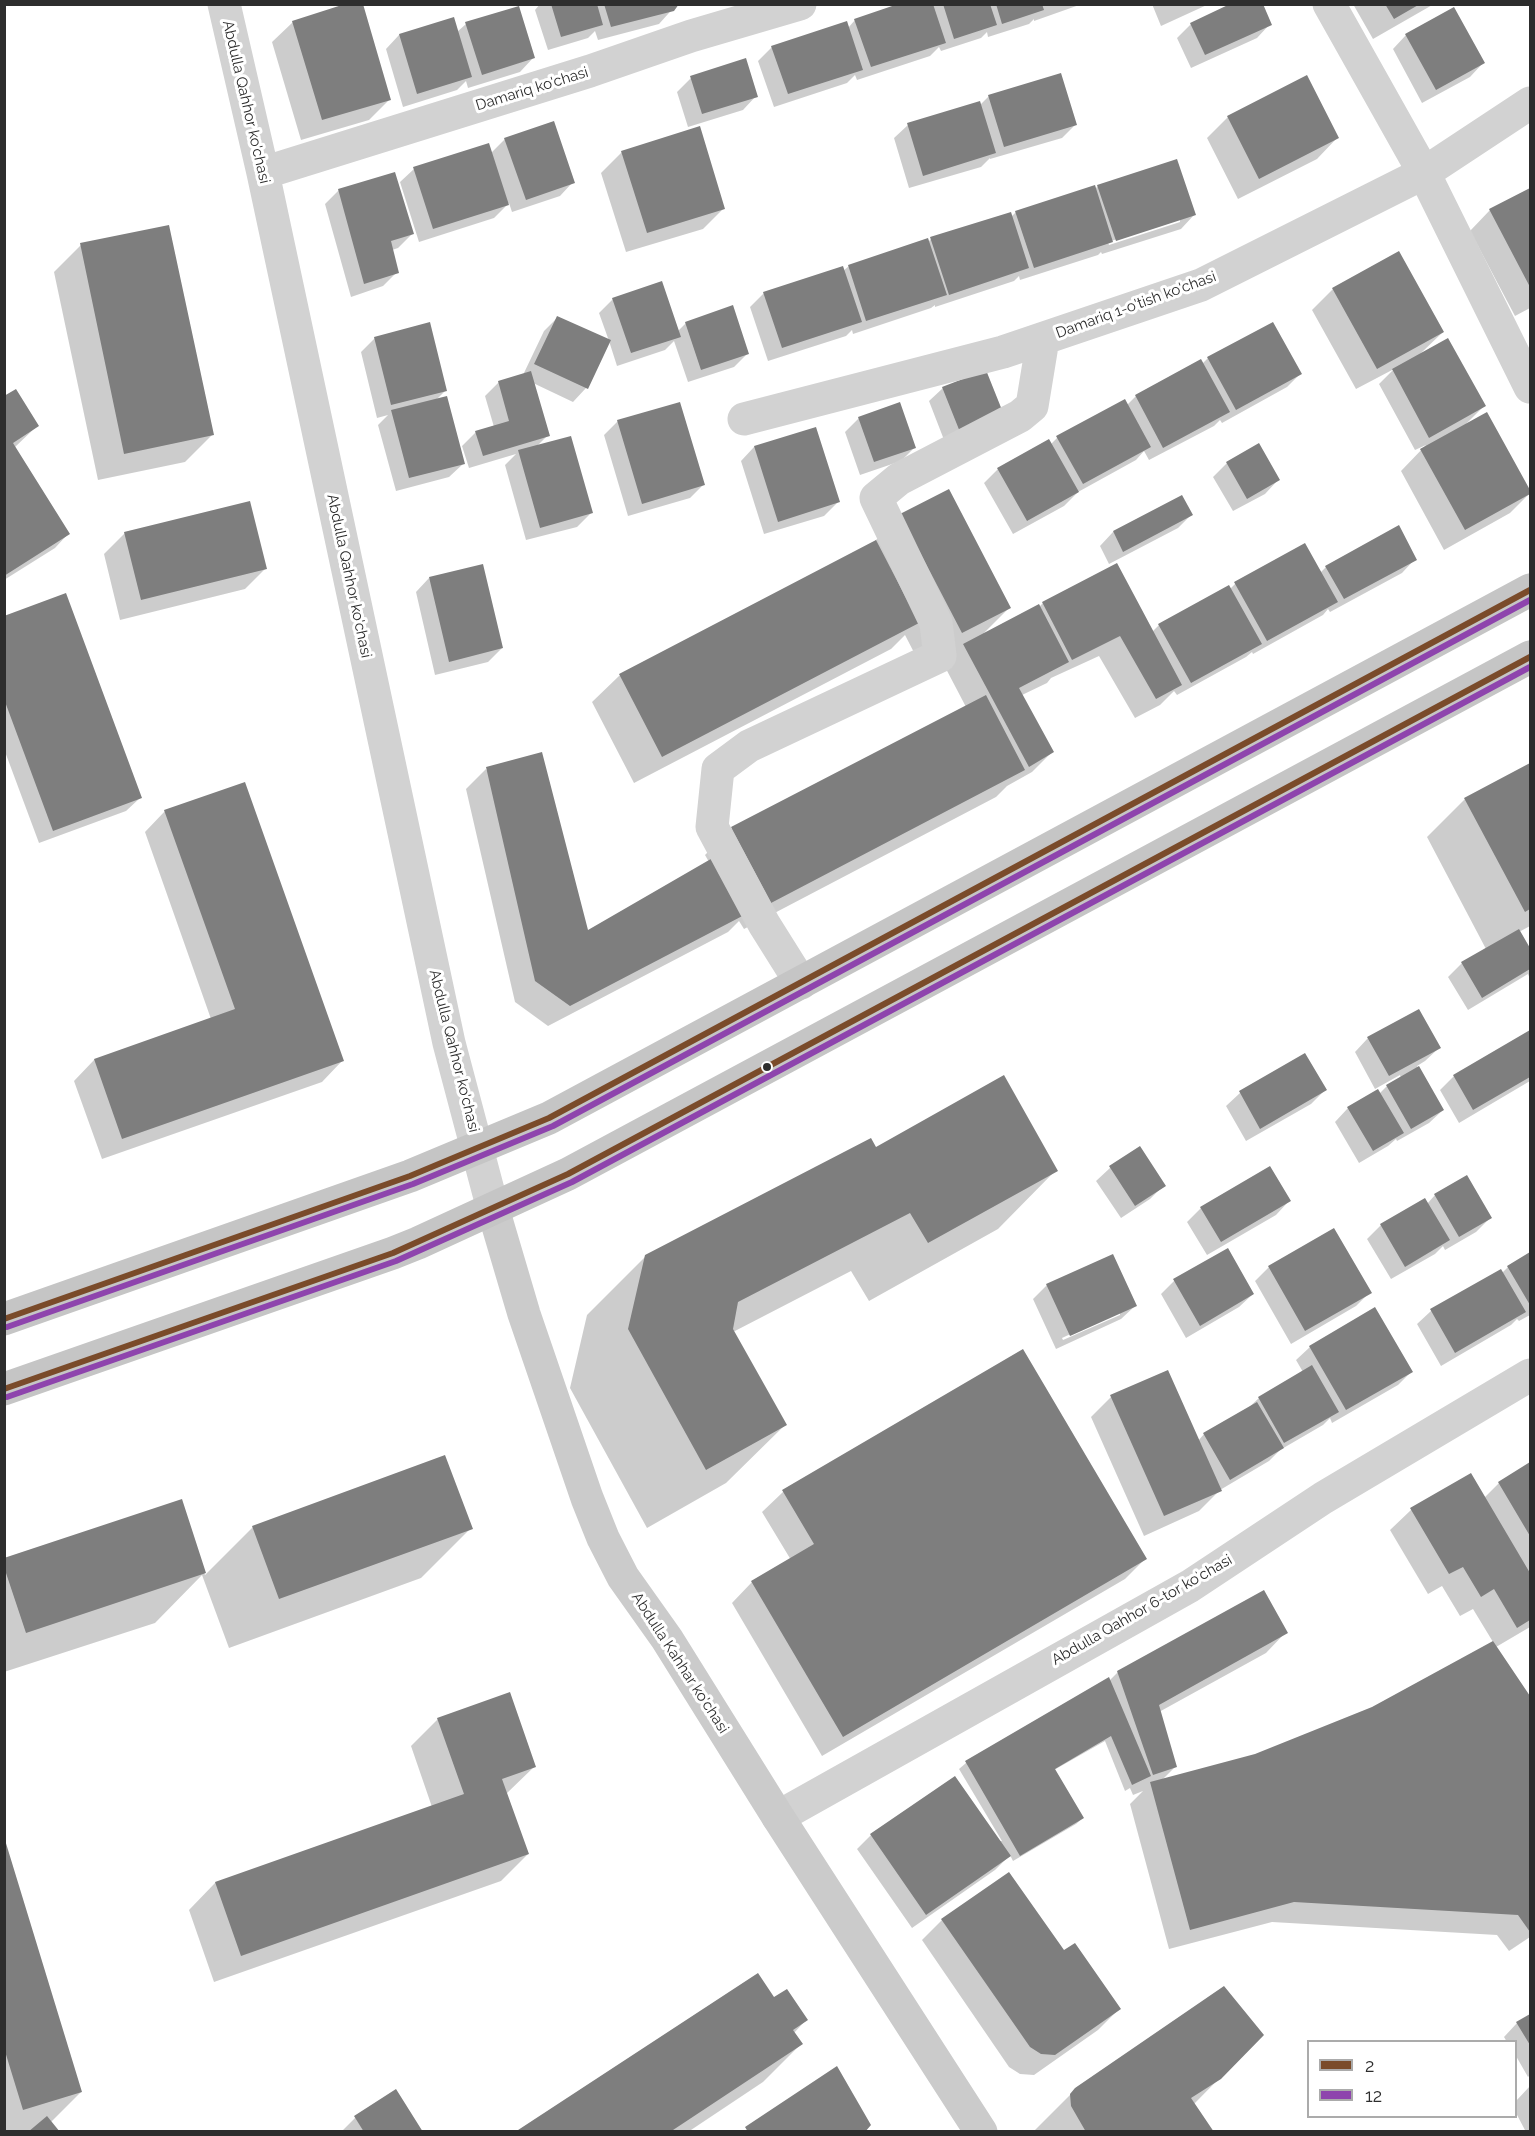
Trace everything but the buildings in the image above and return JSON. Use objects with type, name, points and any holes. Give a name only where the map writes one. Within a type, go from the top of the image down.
[{"type":"main road","points":[[4,1319],[410,1176],[549,1118],[1530,590]]},
{"type":"main road","points":[[4,1389],[393,1253],[568,1174],[1530,657]]},
{"type":"street","name":"Abdulla Qahhor ko'chasi","points":[[224,4],[263,173],[449,1043],[477,1148]]},
{"type":"street","points":[[691,36],[716,4]]},
{"type":"street","name":"Damariq ko'chasi","points":[[263,173],[590,71],[691,36],[800,4]]},
{"type":"street","points":[[1329,4],[1424,173],[1530,387]]},
{"type":"street","name":"Damariq 1-o'tish ko'chasi","points":[[744,419],[1003,352],[1201,285],[1424,173],[1530,103]]},
{"type":"street","points":[[801,983],[764,924],[712,827],[718,769],[749,746],[940,656],[936,623],[876,498],[899,479],[1020,416],[1032,406],[1043,339]]},
{"type":"street","name":"Abdulla Kahhar ko'chasi","points":[[477,1148],[524,1314],[603,1538],[623,1577],[667,1639],[778,1817],[981,2132]]},
{"type":"street","name":"Abdulla Qahhor 6-tor koʻchasi","points":[[778,1817],[1190,1586],[1323,1498],[1530,1375]]},
{"type":"transit line","name":"2","points":[[4,1319],[410,1176],[549,1118],[1530,590]]},
{"type":"transit line","name":"12","points":[[7,1327],[413,1184],[553,1126],[1530,600]]},
{"type":"transit line","name":"2","points":[[4,1389],[393,1253],[568,1174],[1530,657]]},
{"type":"transit line","name":"12","points":[[7,1397],[396,1261],[572,1182],[1530,667]]}]
